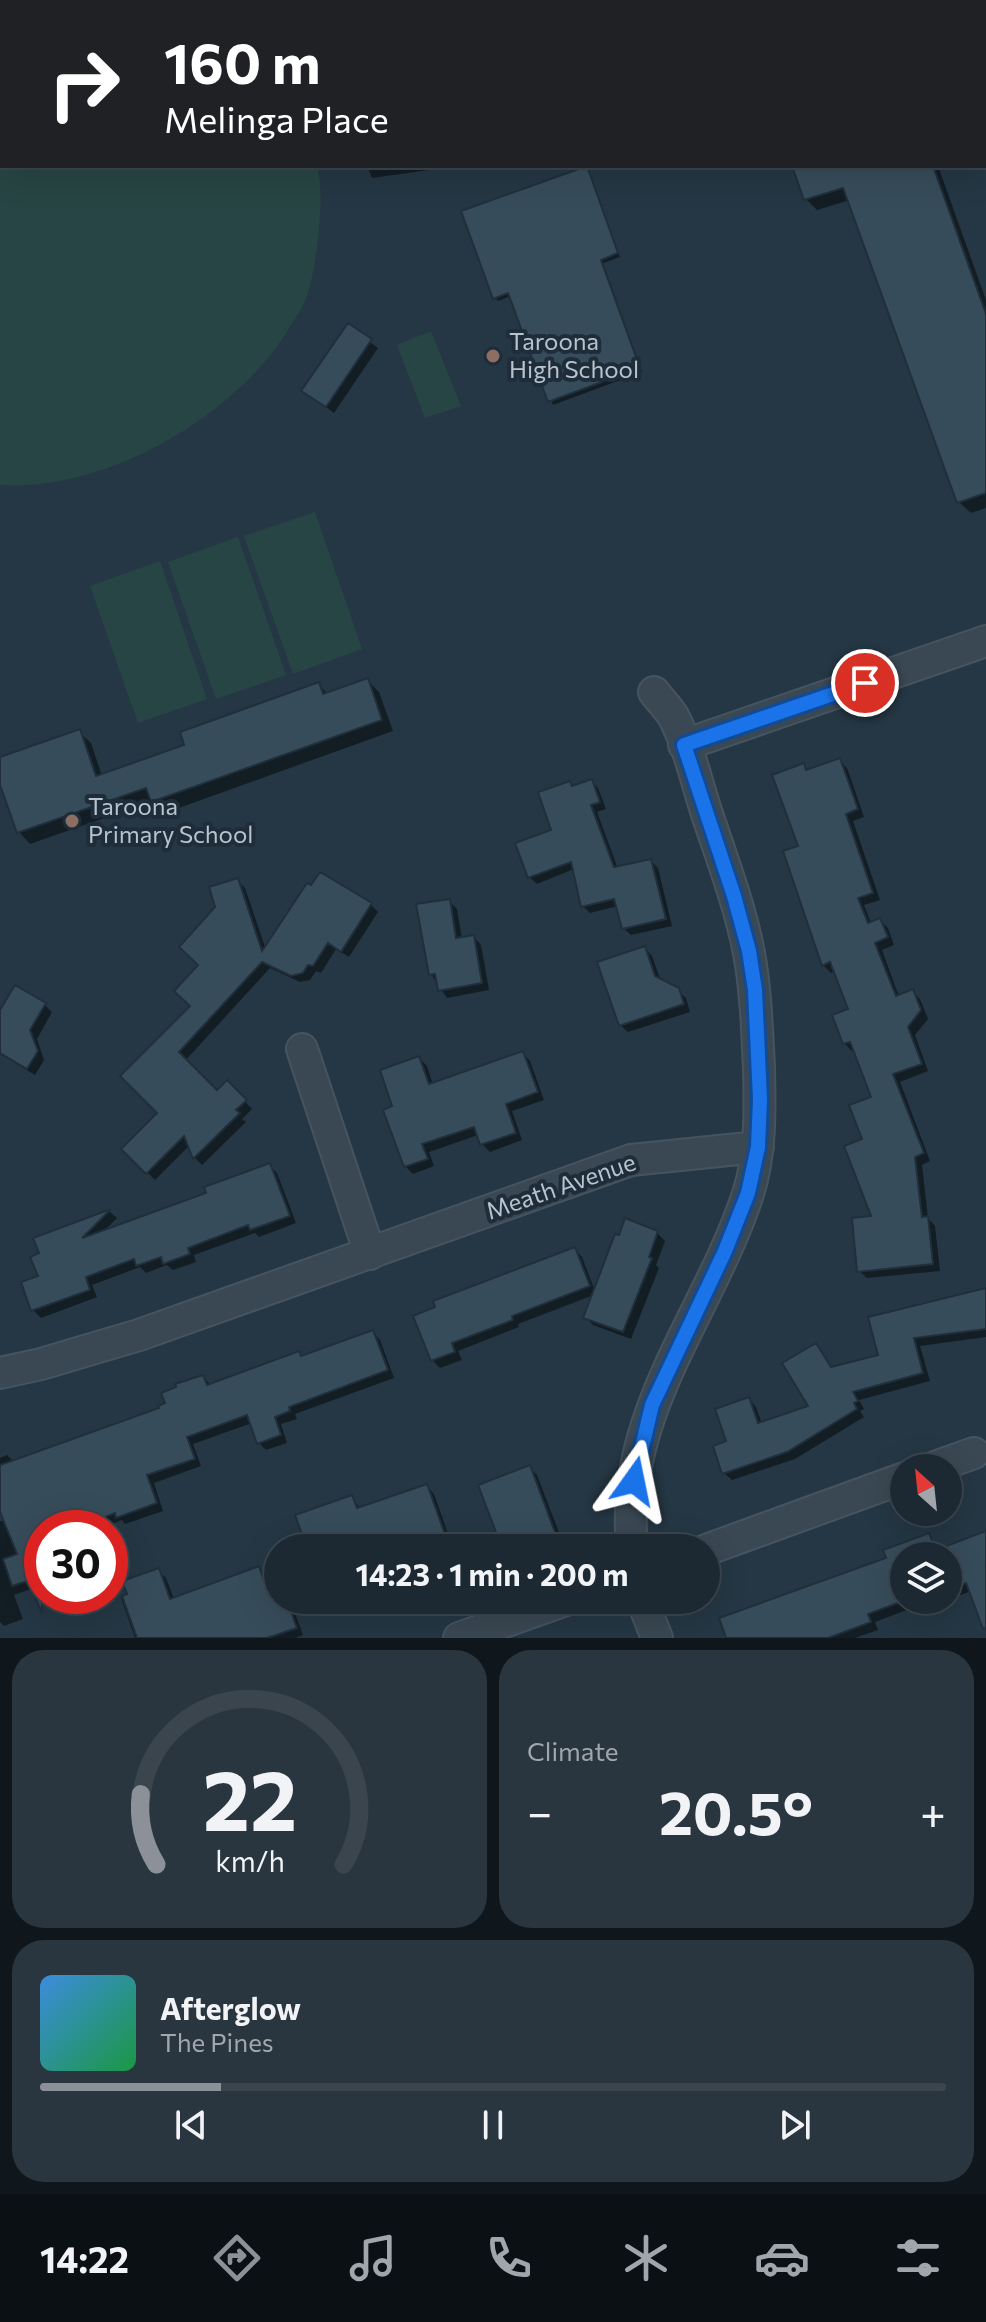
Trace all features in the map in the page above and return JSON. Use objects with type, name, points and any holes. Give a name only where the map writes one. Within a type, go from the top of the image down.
[{"type":"street","points":[[684,745],[986,641]]},
{"type":"street","points":[[630,1534],[634,1481],[652,1405],[725,1251],[748,1193],[758,1147],[760,1099],[755,990],[749,951],[684,745],[673,717],[654,692]]},
{"type":"street","points":[[302,1049],[370,1254]]},
{"type":"street","name":"Meath Avenue","points":[[0,1373],[139,1335],[631,1160],[758,1147]]},
{"type":"street","points":[[962,1457],[974,1453]]},
{"type":"street","points":[[720,1545],[890,1483]]},
{"type":"street","points":[[459,1638],[527,1614]]},
{"type":"street","points":[[648,1614],[657,1638]]},
{"type":"green space","points":[[0,168],[317,168],[320,212],[309,290],[299,312],[268,358],[238,389],[204,417],[165,442],[125,461],[83,476],[41,484],[0,485]]},
{"type":"green space","points":[[431,331],[461,406],[425,418],[397,345]]},
{"type":"green space","points":[[315,512],[362,649],[293,674],[244,536]]},
{"type":"green space","points":[[238,537],[286,675],[216,699],[168,562]]},
{"type":"green space","points":[[160,561],[207,699],[138,723],[90,586]]},
{"type":"building","name":"Taroona High School","points":[[588,168],[618,253],[601,260],[640,368],[548,402],[508,293],[493,299],[461,211]]},
{"type":"building","points":[[793,168],[934,168],[986,314],[986,493],[957,503],[843,188],[804,200]]},
{"type":"building","points":[[348,323],[372,339],[326,407],[301,391]]},
{"type":"building","points":[[368,678],[382,720],[151,802],[146,788],[17,833],[0,785],[0,757],[80,729],[96,776],[184,745],[180,732],[319,682],[323,694]]},
{"type":"building","points":[[840,758],[858,809],[846,814],[873,893],[858,898],[868,923],[880,918],[888,937],[875,943],[896,996],[913,989],[921,1010],[908,1027],[922,1064],[893,1074],[924,1153],[915,1157],[922,1217],[928,1216],[933,1264],[857,1272],[852,1218],[871,1216],[844,1146],[862,1139],[849,1105],[871,1097],[850,1042],[843,1044],[832,1015],[848,1009],[830,962],[822,966],[783,851],[798,846],[772,775],[804,763],[806,770]]},
{"type":"building","points":[[592,779],[600,802],[591,805],[614,867],[651,859],[666,919],[622,929],[614,899],[581,907],[571,862],[528,878],[515,843],[551,830],[538,792],[570,781],[572,786]]},
{"type":"building","points":[[320,872],[372,903],[341,952],[328,943],[313,966],[308,965],[303,973],[291,976],[262,962],[179,1052],[217,1090],[227,1080],[247,1100],[236,1110],[240,1113],[193,1159],[184,1136],[146,1174],[121,1149],[157,1113],[120,1076],[190,1006],[174,991],[198,965],[179,947],[215,907],[209,887],[238,878],[262,951],[307,883],[311,885]]},
{"type":"building","points":[[450,899],[456,938],[474,935],[482,983],[438,991],[435,974],[429,975],[416,904]]},
{"type":"building","points":[[645,946],[655,976],[679,988],[684,1004],[619,1026],[597,962]]},
{"type":"building","points":[[15,985],[46,1003],[30,1030],[38,1051],[27,1069],[0,1053],[0,1010]]},
{"type":"building","points":[[523,1051],[538,1092],[506,1104],[516,1133],[480,1145],[474,1127],[422,1144],[428,1159],[404,1167],[383,1110],[392,1106],[380,1070],[419,1056],[429,1084]]},
{"type":"building","points":[[270,1163],[290,1216],[250,1230],[248,1225],[188,1248],[190,1254],[163,1264],[161,1257],[136,1266],[134,1259],[86,1277],[90,1290],[31,1311],[21,1282],[38,1276],[30,1257],[39,1253],[33,1238],[111,1209],[82,1238],[206,1193],[204,1187]]},
{"type":"building","points":[[625,1218],[658,1231],[649,1257],[652,1258],[623,1332],[583,1318],[615,1234],[619,1235]]},
{"type":"building","points":[[575,1247],[590,1286],[452,1343],[455,1352],[431,1361],[413,1316],[435,1307],[433,1301]]},
{"type":"building","points":[[986,1288],[986,1329],[914,1338],[923,1373],[853,1392],[858,1401],[854,1403],[857,1409],[787,1452],[722,1474],[713,1446],[726,1441],[715,1409],[749,1397],[758,1423],[808,1406],[782,1363],[816,1343],[831,1367],[878,1355],[868,1317]]},
{"type":"building","points":[[373,1330],[388,1370],[289,1407],[290,1411],[275,1417],[281,1435],[257,1444],[247,1415],[187,1437],[195,1459],[147,1475],[157,1503],[128,1514],[128,1510],[24,1510],[24,1582],[12,1586],[3,1559],[17,1554],[0,1512],[0,1465],[159,1408],[165,1403],[161,1393],[176,1387],[175,1384],[203,1375],[207,1385],[299,1351],[301,1356]]},
{"type":"building","points":[[530,1465],[556,1534],[497,1534],[478,1485]]},
{"type":"building","points":[[427,1484],[445,1534],[302,1534],[295,1515],[352,1495],[357,1508]]},
{"type":"building","points":[[986,1531],[986,1628],[983,1629],[966,1583],[962,1585],[962,1542],[957,1542]]},
{"type":"building","points":[[929,1533],[933,1542],[905,1542]]},
{"type":"building","points":[[890,1547],[890,1606],[868,1614],[871,1622],[828,1638],[726,1638],[719,1618],[886,1558],[883,1550]]},
{"type":"building","points":[[259,1566],[264,1580],[264,1614],[292,1614],[297,1628],[267,1638],[137,1638],[128,1613],[128,1579],[159,1568],[170,1599]]},
{"type":"place","name":"Taroona High School","points":[[493,356]]},
{"type":"place","name":"Taroona Primary School","points":[[72,821]]},
{"type":"route","points":[[634,1481],[652,1405],[725,1251],[748,1193],[758,1147],[760,1099],[755,990],[749,951],[684,745],[865,683]]}]
